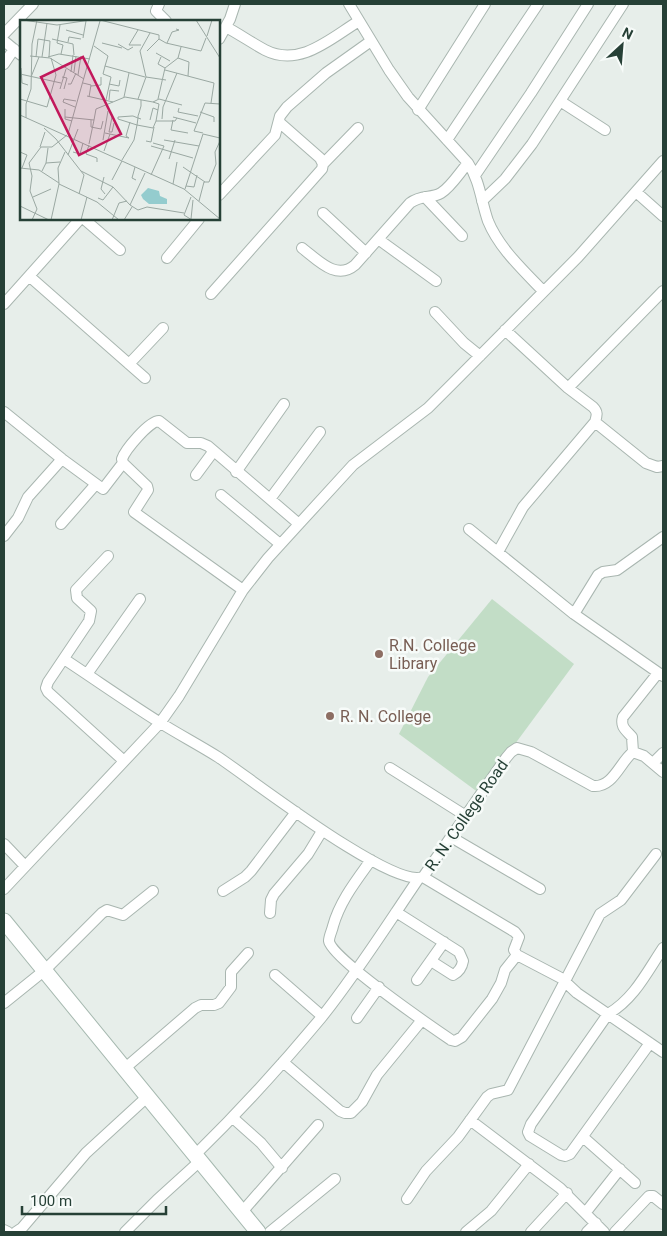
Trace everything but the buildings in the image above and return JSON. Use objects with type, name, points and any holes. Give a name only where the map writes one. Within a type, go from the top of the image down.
[{"type":"main road","points":[[4,921],[258,1232]]},
{"type":"street","points":[[4,34],[33,4]]},
{"type":"street","points":[[159,4],[156,11],[165,20]]},
{"type":"street","points":[[220,37],[236,4]]},
{"type":"street","points":[[349,4],[389,70],[418,110],[468,162],[476,174],[482,201],[496,236],[520,267],[543,291]]},
{"type":"street","points":[[418,110],[485,4]]},
{"type":"street","points":[[447,140],[538,4]]},
{"type":"street","points":[[476,174],[588,4]]},
{"type":"street","points":[[482,201],[506,179],[532,144],[623,4]]},
{"type":"street","points":[[226,27],[266,51],[292,56],[313,50],[359,21]]},
{"type":"street","points":[[4,41],[18,52],[4,64]]},
{"type":"street","points":[[220,192],[274,135],[286,107],[326,73],[371,41]]},
{"type":"street","points":[[560,101],[605,130]]},
{"type":"street","points":[[279,122],[309,147],[324,164]]},
{"type":"street","points":[[212,294],[318,175],[324,164],[358,128]]},
{"type":"street","points":[[4,889],[160,723],[179,696],[243,590],[298,524],[353,465],[428,408],[578,257],[663,161]]},
{"type":"street","points":[[302,248],[333,270],[342,272],[349,270],[410,203],[416,198],[435,196],[442,193],[468,162]]},
{"type":"street","points":[[636,192],[663,216]]},
{"type":"street","points":[[425,197],[462,236]]},
{"type":"street","points":[[324,213],[366,252]]},
{"type":"street","points":[[4,304],[79,220]]},
{"type":"street","points":[[85,220],[120,250]]},
{"type":"street","points":[[167,258],[198,220]]},
{"type":"street","points":[[378,239],[436,281]]},
{"type":"street","points":[[29,276],[146,378]]},
{"type":"street","points":[[568,388],[663,291]]},
{"type":"street","points":[[434,312],[458,338],[480,356]]},
{"type":"street","points":[[129,364],[163,328]]},
{"type":"street","points":[[498,552],[523,507],[595,422],[597,416],[596,410],[568,388],[505,330]]},
{"type":"street","points":[[236,472],[284,404]]},
{"type":"street","points":[[4,412],[62,459],[104,489],[123,463],[122,459],[125,452],[155,421],[163,423],[187,443],[204,444],[298,524]]},
{"type":"street","points":[[595,422],[646,463],[657,467],[663,466]]},
{"type":"street","points":[[270,500],[320,432]]},
{"type":"street","points":[[196,475],[213,452]]},
{"type":"street","points":[[4,536],[18,518],[28,497],[62,459]]},
{"type":"street","points":[[123,463],[147,486],[148,490],[134,512],[243,590]]},
{"type":"street","points":[[61,524],[96,484]]},
{"type":"street","points":[[221,495],[280,544]]},
{"type":"street","points":[[469,529],[574,614],[661,674],[623,717],[622,722],[623,728],[632,737],[633,752],[644,756],[663,772]]},
{"type":"street","points":[[574,614],[598,575],[617,570],[663,537]]},
{"type":"street","points":[[108,556],[76,590],[77,598],[91,611],[91,616],[46,688],[48,692],[124,761]]},
{"type":"street","points":[[87,674],[140,599]]},
{"type":"street","name":"R. N. College Road","points":[[64,659],[160,723],[220,758],[322,831],[371,860],[405,876],[421,877],[506,758],[517,748],[531,752],[593,786],[607,783],[633,752]]},
{"type":"street","points":[[653,763],[663,752]]},
{"type":"street","points":[[390,768],[466,816]]},
{"type":"street","points":[[223,891],[251,871],[296,812]]},
{"type":"street","points":[[270,913],[271,900],[274,894],[308,854],[322,831]]},
{"type":"street","points":[[451,837],[540,889]]},
{"type":"street","points":[[4,844],[25,866]]},
{"type":"street","points":[[407,1199],[426,1171],[491,1094],[508,1090],[600,914],[621,900],[656,854]]},
{"type":"street","points":[[371,860],[343,901],[329,941],[334,950],[356,970],[451,1040],[459,1040],[492,999],[501,983],[505,970],[517,955]]},
{"type":"street","points":[[125,1232],[198,1158],[322,1016],[421,877],[515,932],[519,937],[514,950],[517,955],[566,982],[577,993],[663,1052]]},
{"type":"street","points":[[4,1003],[45,970],[102,913],[107,910],[123,915],[153,891]]},
{"type":"street","points":[[396,912],[444,942],[462,956],[463,961],[462,966],[453,975],[430,960]]},
{"type":"street","points":[[417,980],[444,942]]},
{"type":"street","points":[[650,1043],[570,1154],[561,1155],[530,1136],[528,1128],[608,1014],[619,1008],[629,998],[663,948]]},
{"type":"street","points":[[124,1069],[195,1008],[201,1005],[219,1003],[231,988],[231,972],[248,953]]},
{"type":"street","points":[[275,975],[322,1016]]},
{"type":"street","points":[[357,1018],[379,987]]},
{"type":"street","points":[[283,1062],[340,1111],[351,1113],[362,1102],[377,1075],[422,1020]]},
{"type":"street","points":[[16,1232],[22,1228],[86,1153],[147,1097]]},
{"type":"street","points":[[233,1118],[261,1143],[282,1168]]},
{"type":"street","points":[[470,1120],[567,1193],[604,1232]]},
{"type":"street","points":[[242,1212],[318,1125]]},
{"type":"street","points":[[583,1138],[635,1182]]},
{"type":"street","points":[[466,1232],[491,1210],[529,1164]]},
{"type":"street","points":[[586,1212],[620,1170]]},
{"type":"street","points":[[270,1232],[335,1179]]},
{"type":"street","points":[[531,1232],[567,1193]]},
{"type":"street","points":[[616,1232],[649,1196],[653,1196],[663,1204]]},
{"type":"street","points":[[588,1232],[596,1223]]},
{"type":"street","points":[[4,1230],[8,1232]]},
{"type":"green space","points":[[492,599],[574,664],[479,793],[399,734],[428,677]]},
{"type":"place","name":"R.N. College Library","points":[[379,654]]},
{"type":"place","name":"R. N. College","points":[[330,716]]}]
